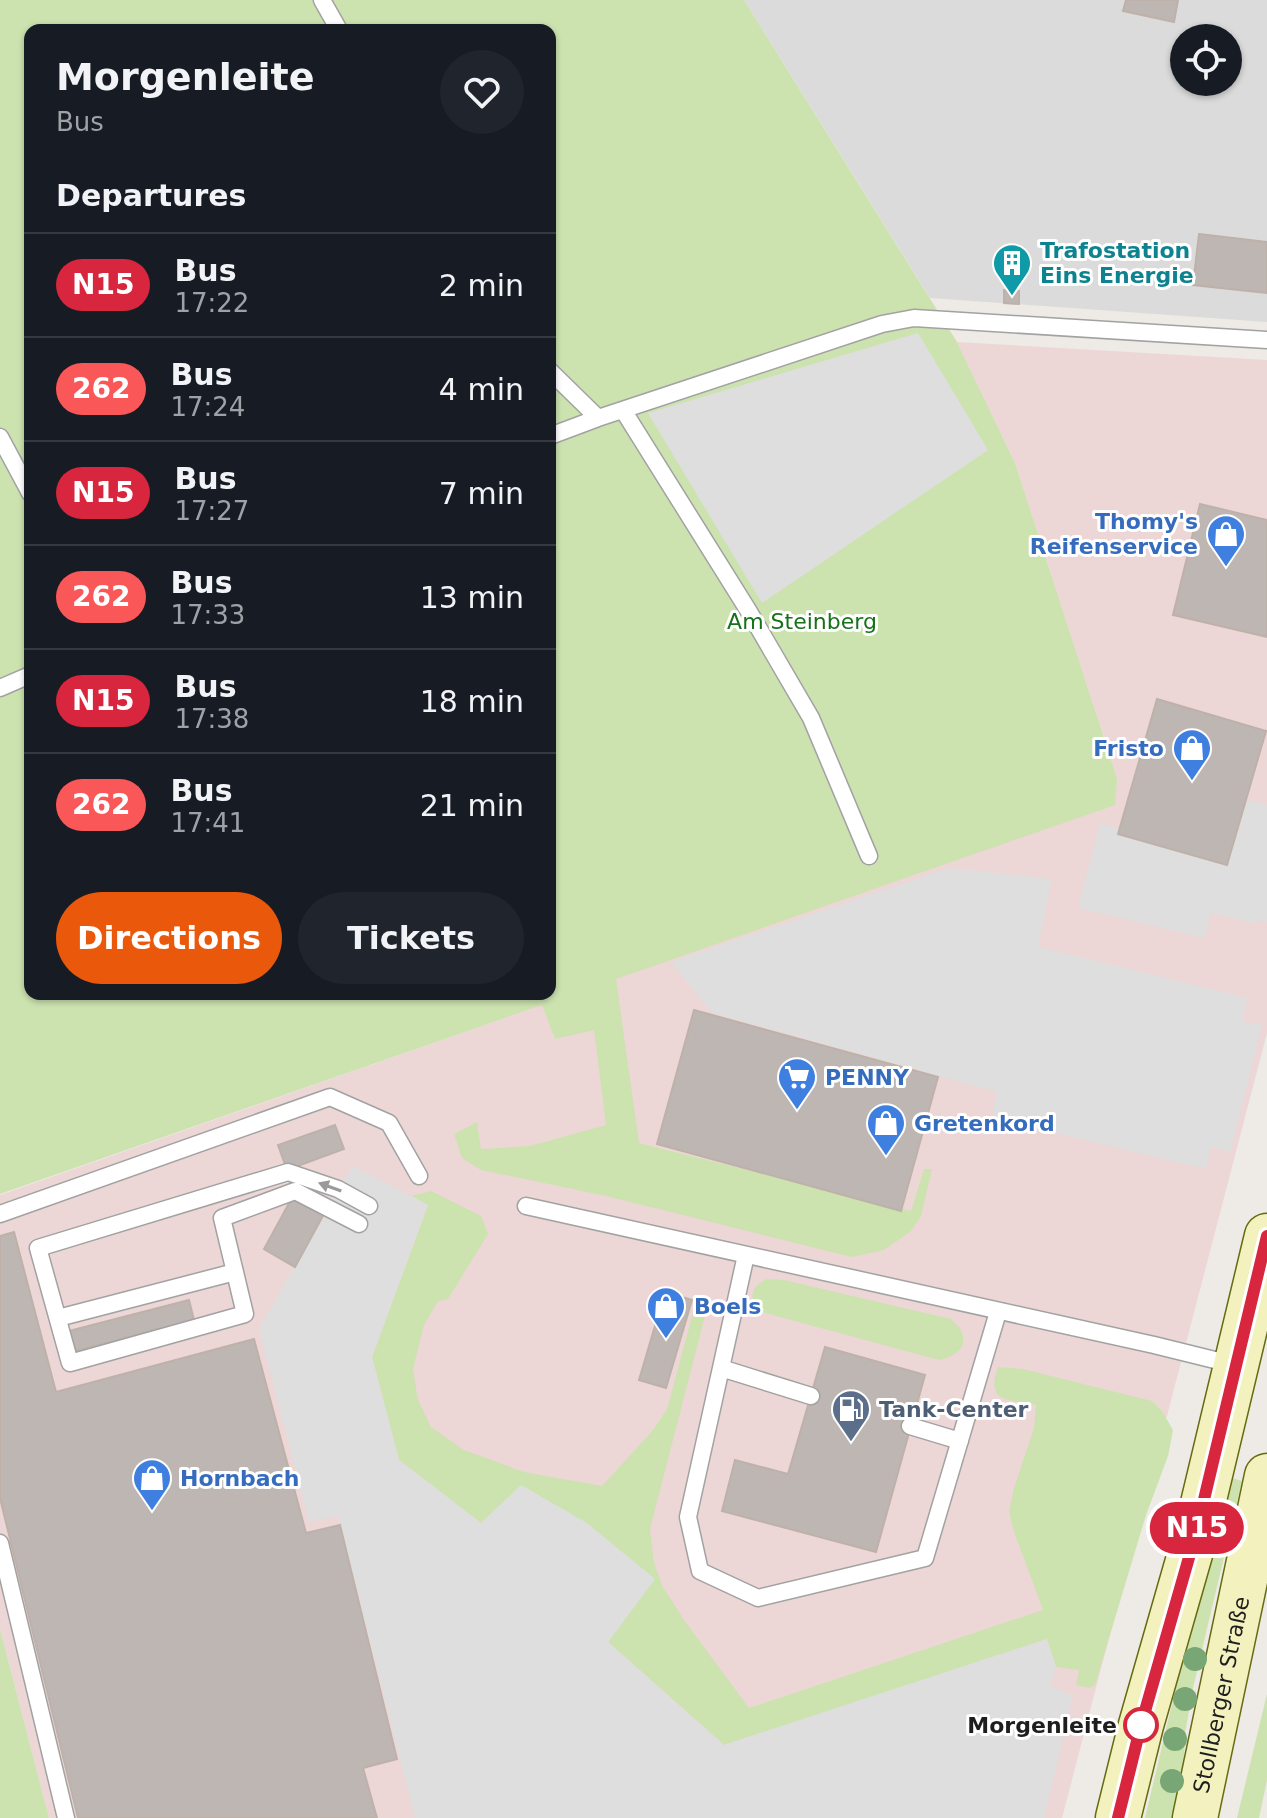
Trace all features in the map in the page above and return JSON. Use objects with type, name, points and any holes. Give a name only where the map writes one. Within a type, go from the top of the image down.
[{"type":"main road","points":[[1118,1818],[1196,1533],[1252,1369],[1267,1236]]},
{"type":"main road","name":"Stollberger Straße","points":[[1195,1818],[1267,1476]]},
{"type":"lane","points":[[322,0],[336,24]]},
{"type":"lane","points":[[556,434],[882,324],[914,318],[1267,340]]},
{"type":"lane","points":[[556,377],[598,418]]},
{"type":"lane","points":[[623,410],[811,718],[869,856]]},
{"type":"lane","points":[[0,437],[24,482]]},
{"type":"lane","points":[[0,688],[24,678]]},
{"type":"lane","points":[[0,1214],[330,1097],[389,1123],[419,1176]]},
{"type":"lane","points":[[359,1224],[295,1191],[222,1218],[245,1314],[70,1363],[38,1248],[288,1172],[338,1189],[369,1206]]},
{"type":"lane","points":[[526,1206],[1252,1369]]},
{"type":"lane","points":[[746,1255],[688,1517],[700,1571],[758,1598],[925,1558],[998,1312]]},
{"type":"lane","points":[[58,1318],[235,1272]]},
{"type":"lane","points":[[721,1368],[811,1396]]},
{"type":"lane","points":[[910,1426],[960,1441]]},
{"type":"lane","points":[[0,1543],[66,1818]]},
{"type":"shaded area","points":[[744,0],[1267,0],[1267,322],[930,298]]},
{"type":"shaded area","points":[[918,333],[988,450],[762,603],[648,413]]},
{"type":"shaded area","points":[[957,342],[1267,360],[1267,1033],[1062,1818],[49,1818],[0,1629],[0,1195],[616,979],[1117,778],[1015,463]]},
{"type":"shaded area","points":[[1247,800],[1267,805],[1267,922],[1258,920],[1257,924],[1211,913],[1204,938],[1078,908],[1100,823],[1119,829],[1118,834],[1227,866]]},
{"type":"shaded area","points":[[949,868],[1052,879],[1038,947],[1248,998],[1242,1021],[1262,1025],[1230,1152],[1211,1147],[1206,1169],[992,1118],[997,1092],[712,1013],[671,962]]},
{"type":"shaded area","points":[[353,1166],[428,1205],[372,1357],[399,1460],[481,1523],[521,1485],[587,1523],[655,1579],[608,1642],[724,1745],[1047,1639],[1056,1667],[1050,1686],[1073,1696],[1044,1818],[415,1818],[338,1516],[309,1522],[259,1329]]},
{"type":"green space","name":"Am Steinberg","points":[[0,0],[744,0],[957,342],[1015,463],[1117,778],[1115,805],[616,979],[639,1143],[911,1211],[924,1169],[932,1169],[921,1216],[911,1231],[884,1250],[852,1257],[606,1196],[481,1170],[462,1158],[454,1134],[477,1122],[481,1149],[530,1146],[606,1125],[594,1030],[555,1039],[542,1005],[0,1194]]},
{"type":"green space","points":[[431,1191],[481,1216],[488,1234],[448,1299],[438,1301],[424,1325],[413,1369],[418,1400],[431,1427],[464,1450],[524,1472],[602,1486],[653,1430],[667,1409],[694,1309],[706,1312],[650,1529],[654,1563],[663,1587],[749,1708],[1043,1610],[1009,1511],[1034,1428],[1036,1405],[1008,1400],[997,1393],[995,1379],[998,1367],[1023,1369],[1152,1401],[1173,1430],[1168,1456],[1146,1515],[1095,1685],[1089,1688],[1076,1685],[1079,1670],[1056,1667],[1047,1639],[724,1745],[608,1642],[654,1578],[481,1523],[399,1460],[372,1357],[428,1205],[412,1196]]},
{"type":"green space","points":[[767,1279],[784,1280],[951,1319],[961,1330],[962,1347],[950,1357],[939,1360],[765,1313],[753,1304],[753,1295],[756,1286]]},
{"type":"green space","points":[[1226,1476],[1242,1481],[1193,1688],[1177,1818],[1145,1818]]},
{"type":"green space","points":[[0,1629],[49,1818],[0,1818]]},
{"type":"green space","points":[[1267,1694],[1267,1780],[1259,1818],[1237,1818]]},
{"type":"building","points":[[1126,0],[1178,0],[1174,22],[1123,11]]},
{"type":"building","points":[[1199,234],[1267,242],[1267,293],[1193,285]]},
{"type":"building","name":"Trafostation Eins Energie","points":[[1004,290],[1019,291],[1019,304],[1004,303]]},
{"type":"building","name":"Thomy's Reifenservice","points":[[1200,504],[1267,520],[1267,637],[1173,615]]},
{"type":"building","name":"Fristo","points":[[1157,699],[1266,731],[1227,865],[1118,834]]},
{"type":"building","name":"PENNY","points":[[694,1010],[938,1077],[901,1211],[657,1144]]},
{"type":"building","points":[[335,1125],[344,1149],[287,1170],[278,1145]]},
{"type":"building","points":[[293,1196],[324,1214],[295,1267],[264,1249]]},
{"type":"building","name":"Hornbach","points":[[14,1232],[56,1392],[254,1339],[306,1533],[340,1525],[397,1759],[363,1768],[377,1818],[78,1818],[0,1498],[0,1236]]},
{"type":"building","name":"Boels","points":[[665,1292],[692,1300],[666,1388],[639,1380]]},
{"type":"building","points":[[189,1300],[194,1320],[75,1351],[69,1331]]},
{"type":"building","name":"Tank-Center","points":[[825,1347],[925,1375],[876,1552],[722,1511],[735,1460],[788,1474]]},
{"type":"bus line","name":"N15","points":[[1118,1818],[1196,1533],[1267,1236]]},
{"type":"place","name":"Trafostation Eins Energie","points":[[1012,297]]},
{"type":"place","name":"Thomy's Reifenservice","points":[[1226,568]]},
{"type":"place","name":"Fristo","points":[[1192,782]]},
{"type":"place","name":"PENNY","points":[[797,1111]]},
{"type":"place","name":"Gretenkord","points":[[886,1157]]},
{"type":"place","name":"Boels","points":[[666,1340]]},
{"type":"place","name":"Tank-Center","points":[[851,1443]]},
{"type":"place","name":"Hornbach","points":[[152,1512]]},
{"type":"place","name":"Morgenleite","points":[[1141,1725]]}]
